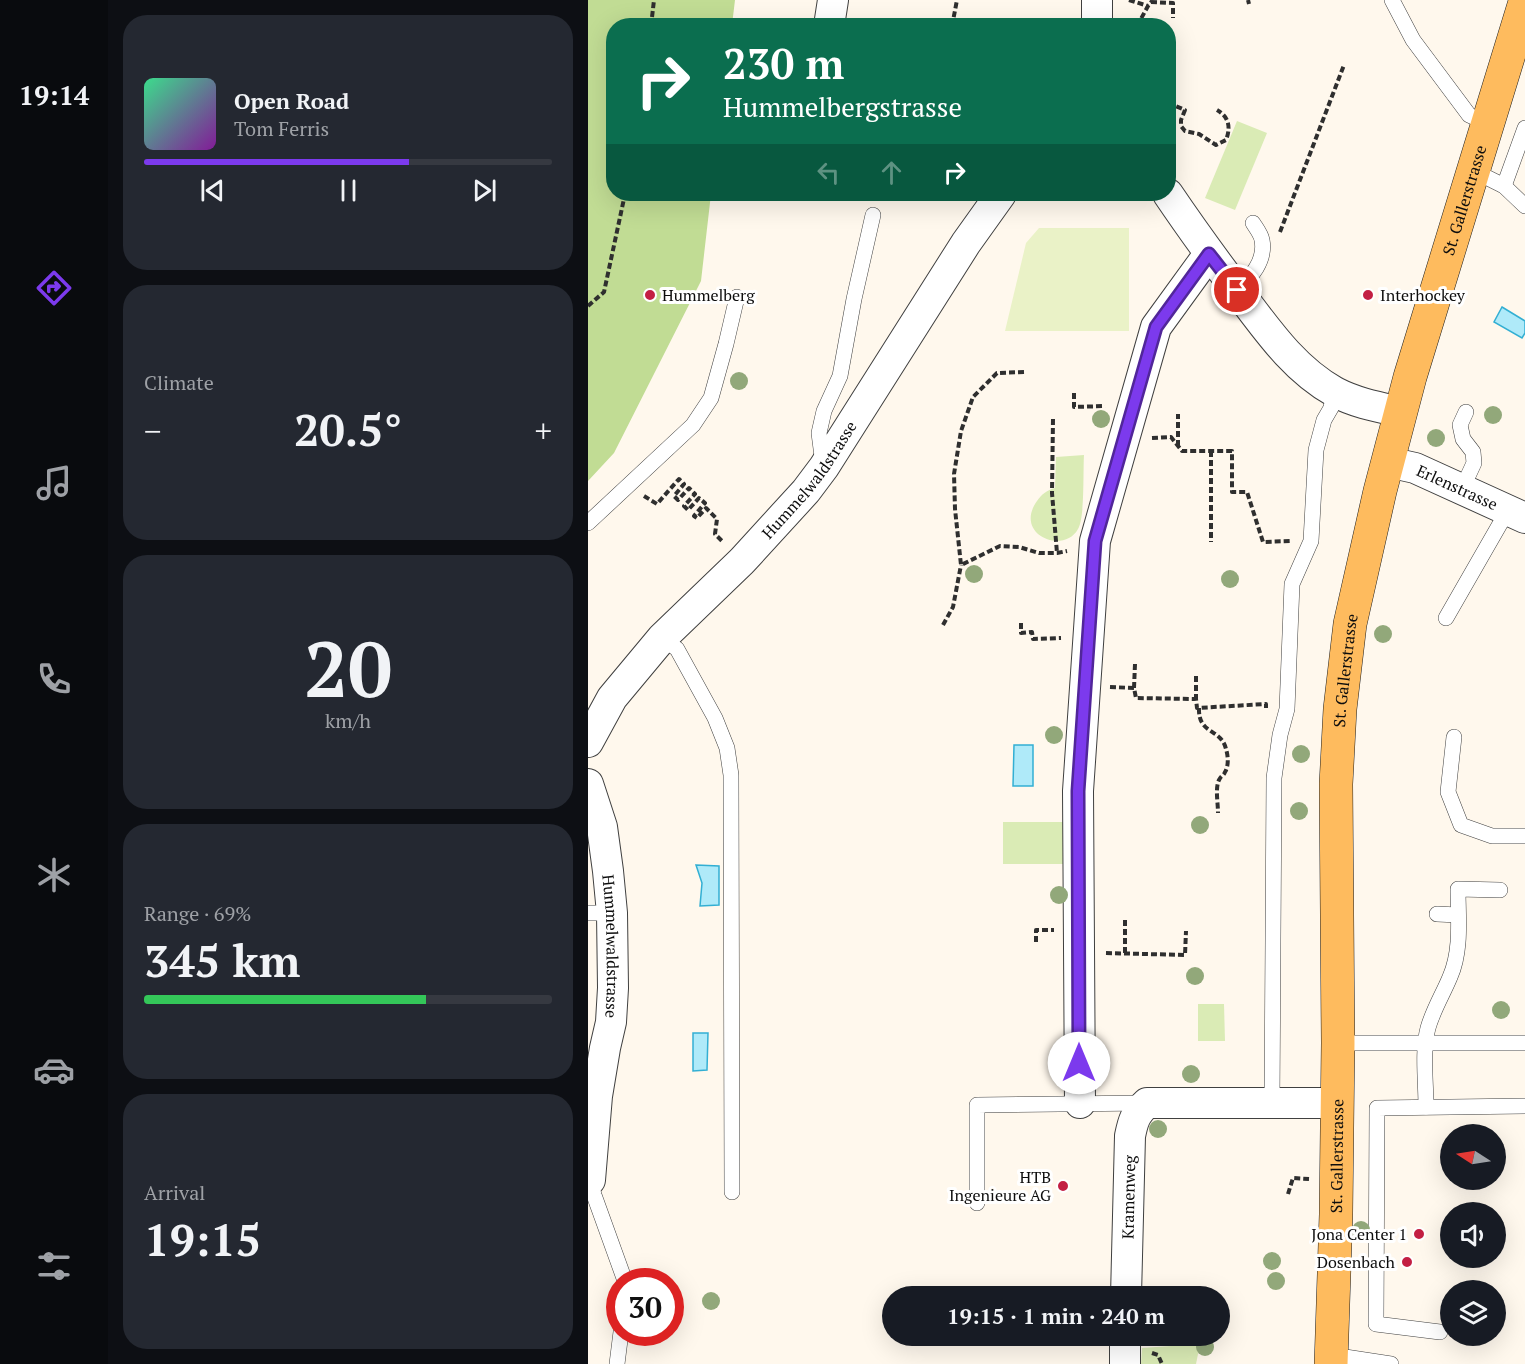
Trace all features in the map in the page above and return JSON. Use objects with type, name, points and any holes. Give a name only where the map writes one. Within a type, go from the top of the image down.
[{"type":"main road","name":"St. Gallerstrasse","points":[[1332,1359],[1338,1043],[1336,784],[1340,709],[1350,624],[1380,491],[1413,366],[1525,2]]},
{"type":"street","points":[[830,18],[833,0]]},
{"type":"street","points":[[1096,0],[1096,18]]},
{"type":"street","name":"Hummelwaldstrasse","points":[[588,742],[612,698],[662,638],[742,561],[806,492],[966,243],[996,201]]},
{"type":"street","points":[[1173,201],[1209,254],[1286,353],[1334,391],[1352,400],[1401,412]]},
{"type":"street","points":[[1080,1103],[1078,791],[1095,541],[1156,327],[1209,254]]},
{"type":"street","name":"Erlenstrasse","points":[[1388,462],[1415,468],[1516,514]]},
{"type":"street","name":"Hummelwaldstrasse","points":[[588,784],[602,827],[603,871],[600,913],[613,988],[611,1022],[597,1096],[590,1180]]},
{"type":"street","points":[[1148,1103],[1337,1103]]},
{"type":"street","name":"Kramenweg","points":[[1126,1286],[1130,1137],[1133,1120],[1139,1110],[1148,1103]]},
{"type":"street","points":[[1125,1346],[1125,1364]]},
{"type":"lane","points":[[1392,0],[1413,40],[1469,115],[1488,124]]},
{"type":"lane","points":[[1504,186],[1525,128]]},
{"type":"lane","points":[[1473,171],[1504,186],[1525,206]]},
{"type":"lane","points":[[824,467],[819,433],[824,411],[840,376],[873,215]]},
{"type":"lane","points":[[1237,290],[1258,266],[1262,252],[1262,239],[1253,223]]},
{"type":"lane","points":[[588,523],[693,425],[711,398],[737,297]]},
{"type":"lane","points":[[1272,1103],[1274,778],[1280,735],[1287,709],[1292,584],[1311,541],[1316,450],[1334,391]]},
{"type":"lane","points":[[1462,489],[1474,464],[1473,452],[1463,439],[1460,424],[1466,412]]},
{"type":"lane","points":[[1446,618],[1516,514]]},
{"type":"lane","points":[[662,638],[677,649],[715,718],[727,748],[731,774],[732,1192]]},
{"type":"lane","points":[[1454,737],[1448,792],[1461,825],[1492,836],[1525,836]]},
{"type":"lane","points":[[1426,1107],[1428,1027],[1451,975],[1455,959],[1458,933],[1458,889],[1500,890]]},
{"type":"lane","points":[[1437,914],[1458,915]]},
{"type":"lane","points":[[1338,1043],[1525,1043]]},
{"type":"lane","points":[[977,1203],[977,1105],[1148,1103]]},
{"type":"lane","points":[[1440,1332],[1376,1324],[1377,1108],[1525,1106]]},
{"type":"lane","points":[[590,1180],[620,1268]]},
{"type":"lane","points":[[617,1364],[619,1346]]},
{"type":"lane","points":[[1332,1359],[1391,1364]]},
{"type":"path","points":[[652,18],[654,0]]},
{"type":"path","points":[[954,18],[957,0]]},
{"type":"path","points":[[1129,0],[1173,3],[1173,18]]},
{"type":"path","points":[[1141,18],[1150,2]]},
{"type":"path","points":[[1276,241],[1344,65]]},
{"type":"path","points":[[1176,106],[1185,110],[1181,120],[1181,126],[1185,131],[1199,134],[1216,145],[1226,140],[1229,125],[1227,118],[1217,110]]},
{"type":"path","points":[[588,306],[604,292],[624,201]]},
{"type":"path","points":[[943,625],[953,607],[961,565],[954,474],[961,431],[973,398],[997,373],[1024,372]]},
{"type":"path","points":[[1074,393],[1074,406],[1133,406]]},
{"type":"path","points":[[1178,414],[1178,446]]},
{"type":"path","points":[[1053,419],[1052,493],[1057,553]]},
{"type":"path","points":[[1124,438],[1171,438],[1182,451],[1232,451],[1232,492],[1247,492],[1263,542],[1311,541]]},
{"type":"path","points":[[1211,452],[1211,542]]},
{"type":"path","points":[[628,486],[657,504],[679,479],[684,484],[674,496],[678,500],[688,488],[695,494],[684,506],[688,510],[699,498],[705,503],[694,516],[697,518],[706,508],[717,519],[716,534],[718,537]]},
{"type":"path","points":[[961,565],[1000,546],[1019,547],[1039,553],[1070,550],[1095,551]]},
{"type":"path","points":[[1022,623],[1022,633],[1032,632],[1033,639],[1089,638]]},
{"type":"path","points":[[1135,664],[1136,698],[1196,699]]},
{"type":"path","points":[[1196,676],[1196,699],[1201,723],[1218,736],[1226,748],[1228,762],[1227,769],[1219,780],[1218,813]]},
{"type":"path","points":[[1085,686],[1134,688]]},
{"type":"path","points":[[1199,708],[1266,704],[1267,721],[1280,735]]},
{"type":"path","points":[[1125,920],[1125,953]]},
{"type":"path","points":[[1078,952],[1185,954],[1186,931]]},
{"type":"path","points":[[1288,1194],[1293,1178],[1305,1179]]},
{"type":"green space","points":[[588,0],[735,0],[733,18],[606,18],[606,201],[710,201],[701,281],[614,453],[588,481]]},
{"type":"green space","points":[[1237,121],[1267,133],[1235,210],[1205,198]]},
{"type":"green space","points":[[1039,228],[1129,228],[1129,331],[1005,331],[1026,243]]},
{"type":"green space","points":[[1084,455],[1083,505],[1078,529],[1071,537],[1062,540],[1053,541],[1043,538],[1031,523],[1031,513],[1041,496],[1055,488],[1056,457]]},
{"type":"green space","points":[[1003,822],[1067,822],[1067,864],[1003,864]]},
{"type":"green space","points":[[1198,1004],[1224,1004],[1225,1041],[1198,1041]]},
{"type":"green space","points":[[1200,1346],[1196,1364],[1141,1364],[1142,1348]]},
{"type":"water","points":[[1502,307],[1525,321],[1525,333],[1522,338],[1494,322]]},
{"type":"water","points":[[1014,745],[1033,745],[1033,786],[1013,786]]},
{"type":"water","points":[[696,865],[719,866],[719,905],[700,906],[702,883]]},
{"type":"water","points":[[693,1033],[708,1033],[707,1070],[693,1071]]},
{"type":"place","name":"Hummelberg","points":[[650,295]]},
{"type":"place","name":"Interhockey","points":[[1368,295]]},
{"type":"place","name":"HTB Ingenieure AG","points":[[1063,1186]]},
{"type":"place","name":"Jona Center 1","points":[[1419,1234]]},
{"type":"place","name":"Dosenbach","points":[[1407,1262]]},
{"type":"route","points":[[1079,1063],[1078,791],[1095,541],[1156,327],[1209,254],[1237,290]]}]
